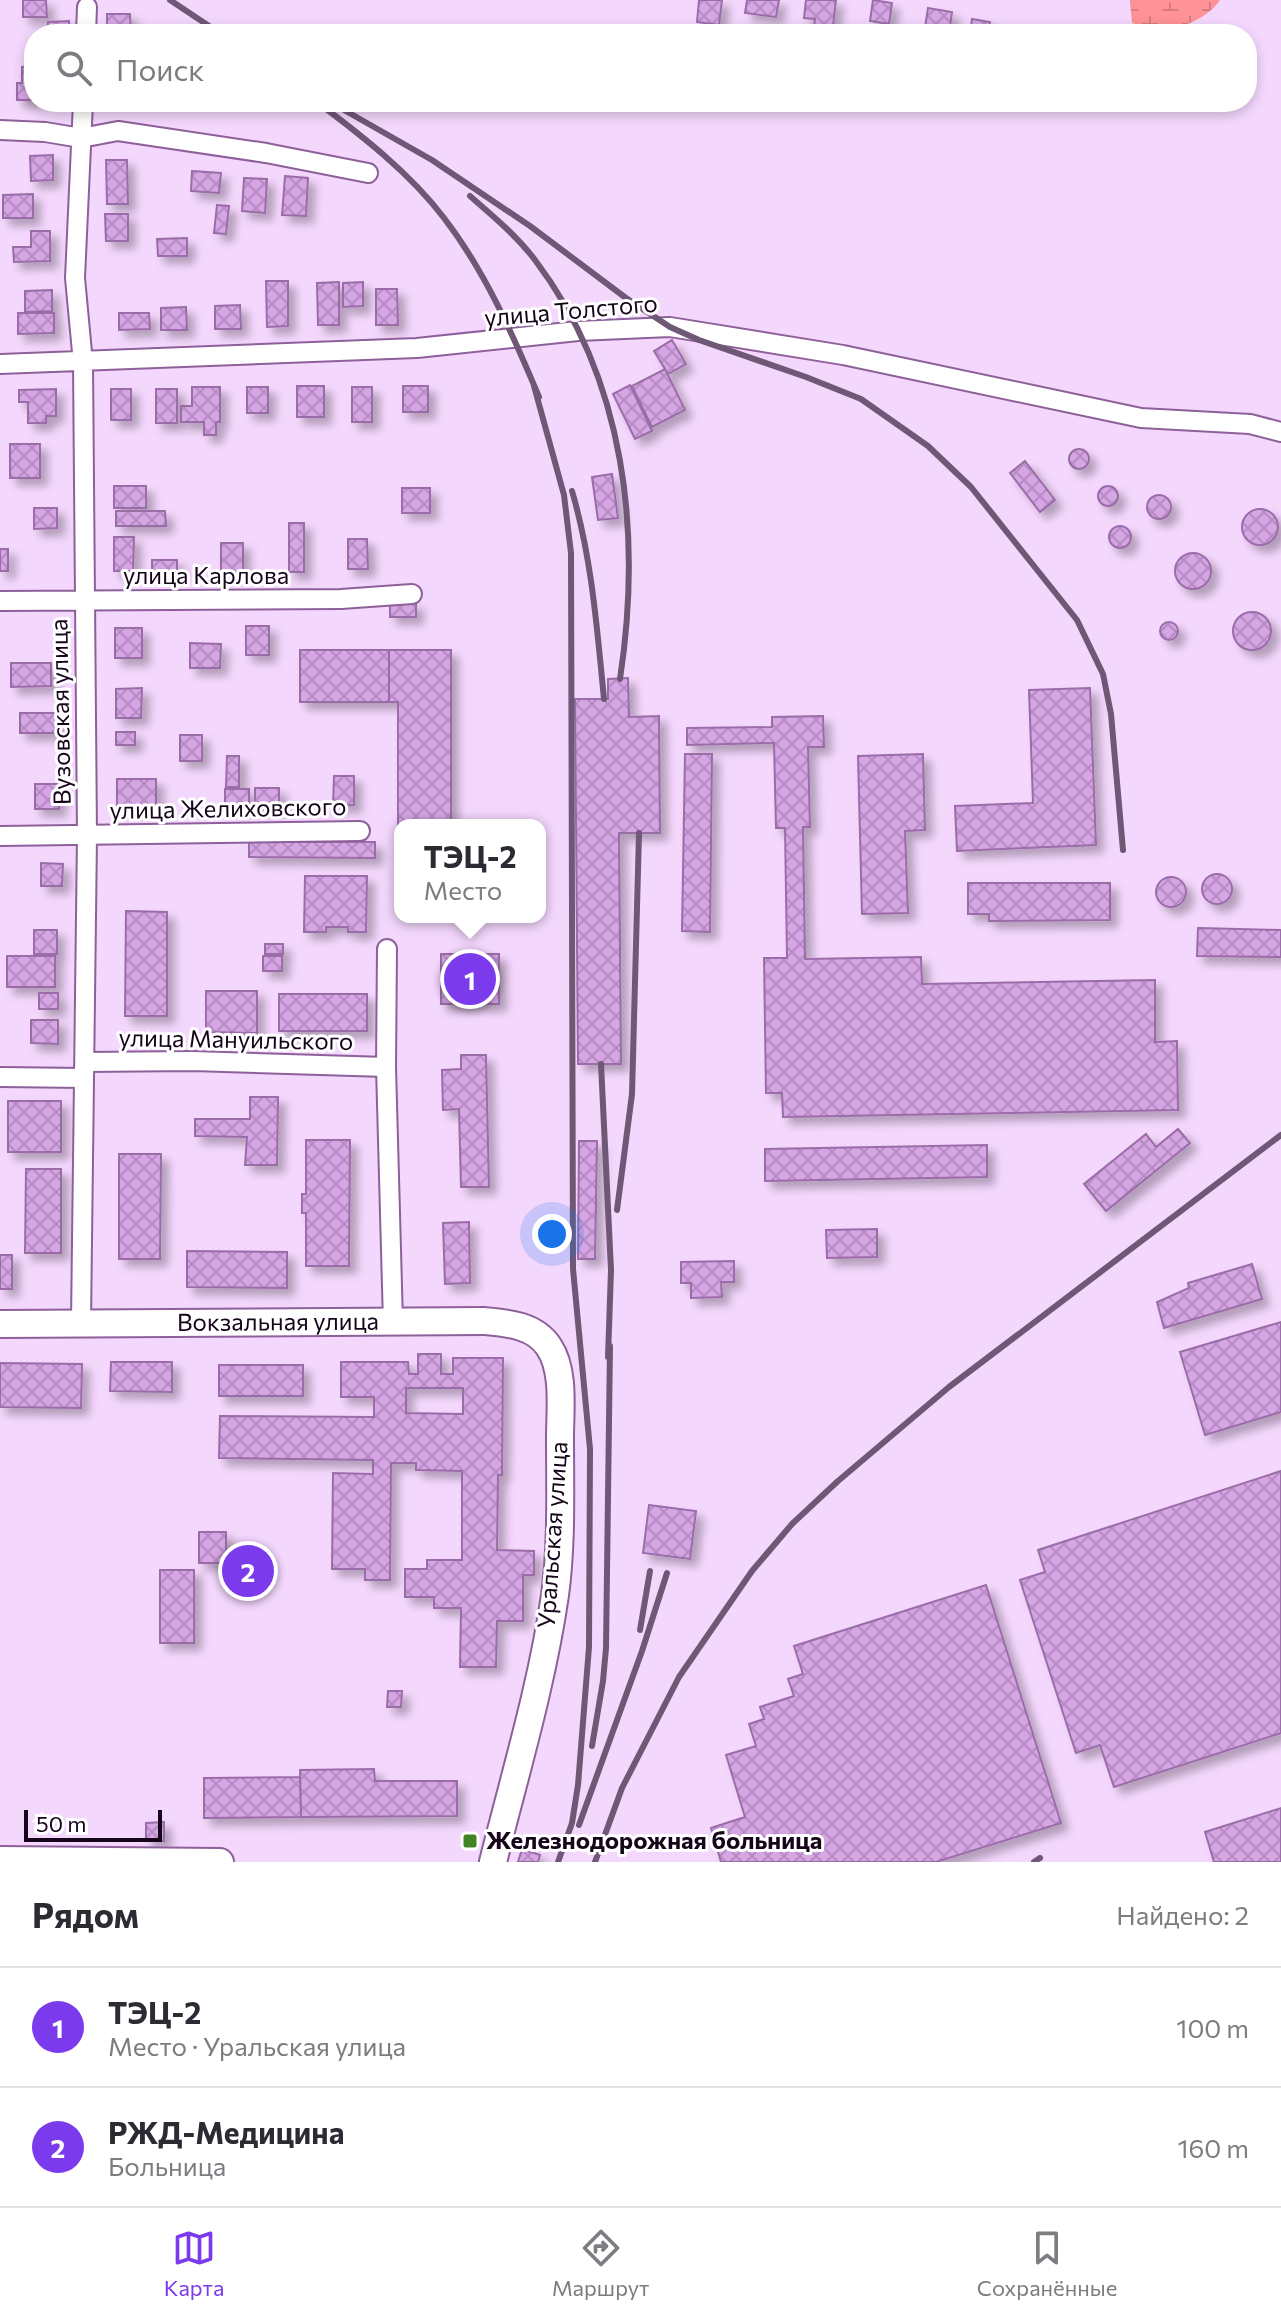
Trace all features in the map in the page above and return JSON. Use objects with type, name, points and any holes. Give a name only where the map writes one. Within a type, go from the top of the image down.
[{"type":"street","points":[[86,24],[87,7]]},
{"type":"street","name":"Вузовская улица","points":[[81,1323],[87,835],[83,363],[75,278],[82,112]]},
{"type":"street","points":[[0,130],[45,132],[81,138],[118,131],[266,153],[368,173]]},
{"type":"street","name":"улица Толстого","points":[[0,364],[417,348],[578,331],[670,327],[843,355],[1141,418],[1250,424],[1281,432]]},
{"type":"street","name":"улица Карлова","points":[[0,601],[341,599],[412,594]]},
{"type":"street","name":"улица Желиховского","points":[[0,836],[360,831]]},
{"type":"street","points":[[387,949],[386,1067],[393,1323]]},
{"type":"street","name":"улица Мануильского","points":[[0,1077],[193,1061],[386,1067]]},
{"type":"street","name":"Вокзальная улица","points":[[0,1324],[484,1321],[514,1324],[535,1334],[550,1347]]},
{"type":"street","name":"Уральская улица","points":[[493,1862],[542,1667],[555,1592],[560,1491],[560,1393],[550,1347]]},
{"type":"street","points":[[0,1860],[220,1862]]},
{"type":"green space","points":[[1130,0],[1220,0],[1199,19],[1187,24],[1132,23]]},
{"type":"building","points":[[23,0],[46,0],[47,17],[23,17]]},
{"type":"building","points":[[699,0],[722,0],[719,24],[697,22]]},
{"type":"building","points":[[747,0],[779,0],[776,17],[745,13]]},
{"type":"building","points":[[806,0],[836,0],[833,24],[814,24],[815,19],[804,18]]},
{"type":"building","points":[[873,0],[892,3],[889,24],[870,21]]},
{"type":"building","points":[[928,8],[952,12],[950,24],[926,24]]},
{"type":"building","points":[[107,14],[130,14],[130,24],[107,24]]},
{"type":"building","points":[[972,19],[990,22],[990,24],[971,24]]},
{"type":"building","points":[[69,21],[69,24],[48,24]]},
{"type":"building","points":[[22,67],[24,100],[17,100],[17,83],[22,83]]},
{"type":"building","points":[[53,155],[53,180],[31,181],[30,156]]},
{"type":"building","points":[[106,160],[127,160],[128,204],[107,204]]},
{"type":"building","points":[[192,171],[221,173],[219,193],[191,191]]},
{"type":"building","points":[[285,176],[308,178],[306,216],[282,215]]},
{"type":"building","points":[[244,178],[267,179],[265,213],[242,211]]},
{"type":"building","points":[[33,194],[33,218],[3,218],[3,195]]},
{"type":"building","points":[[217,205],[229,206],[226,234],[214,233]]},
{"type":"building","points":[[105,214],[128,214],[128,241],[106,241]]},
{"type":"building","points":[[31,231],[50,231],[50,261],[14,262],[13,247],[31,247]]},
{"type":"building","points":[[187,238],[187,256],[158,256],[157,239]]},
{"type":"building","points":[[266,281],[288,281],[288,326],[267,327]]},
{"type":"building","points":[[339,282],[339,325],[318,325],[317,283]]},
{"type":"building","points":[[363,282],[363,306],[343,307],[343,283]]},
{"type":"building","points":[[376,289],[397,289],[398,325],[376,325]]},
{"type":"building","points":[[52,290],[52,311],[25,312],[25,291]]},
{"type":"building","points":[[240,305],[241,329],[215,329],[215,306]]},
{"type":"building","points":[[186,307],[187,330],[161,330],[161,308]]},
{"type":"building","points":[[18,313],[54,313],[54,333],[18,334]]},
{"type":"building","points":[[119,313],[149,313],[150,329],[119,330]]},
{"type":"building","points":[[672,340],[686,364],[668,374],[654,351]]},
{"type":"building","points":[[665,369],[685,410],[652,427],[632,386]]},
{"type":"building","points":[[630,385],[652,431],[635,439],[613,394]]},
{"type":"building","points":[[297,386],[324,386],[324,417],[297,417]]},
{"type":"building","points":[[403,386],[428,386],[428,412],[403,412]]},
{"type":"building","points":[[192,387],[220,387],[220,422],[216,422],[216,435],[204,435],[204,422],[181,422],[181,406],[192,406]]},
{"type":"building","points":[[247,387],[268,387],[268,413],[247,413]]},
{"type":"building","points":[[352,387],[372,387],[372,422],[352,422]]},
{"type":"building","points":[[56,389],[56,416],[46,416],[46,423],[28,423],[28,402],[19,402],[19,390]]},
{"type":"building","points":[[111,389],[131,389],[131,420],[111,420]]},
{"type":"building","points":[[156,389],[177,389],[177,423],[156,423]]},
{"type":"building","points":[[10,444],[40,444],[40,478],[10,478]]},
{"type":"building","points":[[1075,449],[1083,449],[1089,459],[1083,469],[1075,469],[1069,463],[1069,455]]},
{"type":"building","points":[[1025,461],[1055,500],[1040,512],[1010,473]]},
{"type":"building","points":[[612,474],[618,518],[598,520],[592,477]]},
{"type":"building","points":[[114,486],[146,486],[146,508],[114,508]]},
{"type":"building","points":[[1108,486],[1115,489],[1118,496],[1115,503],[1108,506],[1101,503],[1098,496],[1101,489]]},
{"type":"building","points":[[402,488],[430,488],[430,513],[402,513]]},
{"type":"building","points":[[1159,495],[1168,498],[1171,507],[1168,516],[1159,519],[1150,516],[1147,507],[1150,498]]},
{"type":"building","points":[[34,508],[57,508],[57,528],[34,529]]},
{"type":"building","points":[[1260,509],[1273,514],[1278,527],[1273,540],[1260,545],[1247,540],[1242,527],[1247,514]]},
{"type":"building","points":[[116,511],[165,511],[166,526],[116,526]]},
{"type":"building","points":[[289,523],[304,523],[304,572],[289,572]]},
{"type":"building","points":[[1120,526],[1128,529],[1131,537],[1128,545],[1120,548],[1112,545],[1109,537],[1112,529]]},
{"type":"building","points":[[114,537],[134,537],[133,571],[114,571]]},
{"type":"building","points":[[348,539],[367,539],[368,569],[348,569]]},
{"type":"building","points":[[221,543],[243,543],[243,572],[221,572]]},
{"type":"building","points":[[0,549],[8,549],[8,571],[0,571]]},
{"type":"building","points":[[1193,553],[1206,558],[1211,571],[1206,584],[1193,589],[1180,584],[1175,571],[1180,558]]},
{"type":"building","points":[[152,560],[177,560],[177,572],[152,572]]},
{"type":"building","points":[[390,603],[416,603],[416,617],[390,617]]},
{"type":"building","points":[[1252,612],[1265,618],[1271,631],[1265,644],[1252,650],[1239,644],[1233,631],[1239,618]]},
{"type":"building","points":[[1169,622],[1178,631],[1169,640],[1160,631]]},
{"type":"building","points":[[246,626],[269,626],[269,655],[246,655]]},
{"type":"building","points":[[115,628],[142,628],[142,658],[115,658]]},
{"type":"building","points":[[190,643],[221,644],[220,668],[190,668]]},
{"type":"building","points":[[300,650],[389,650],[389,702],[300,702]]},
{"type":"building","points":[[389,650],[451,650],[451,819],[398,819],[398,702],[389,702]]},
{"type":"building","points":[[11,663],[51,663],[51,686],[11,687]]},
{"type":"building","points":[[628,678],[629,717],[659,716],[660,833],[619,833],[621,1064],[578,1064],[575,699],[608,699],[608,679]]},
{"type":"building","points":[[142,688],[141,718],[116,718],[116,689]]},
{"type":"building","points":[[1090,688],[1096,845],[957,851],[955,806],[1033,803],[1029,690]]},
{"type":"building","points":[[20,713],[58,713],[58,733],[20,733]]},
{"type":"building","points":[[823,716],[824,747],[808,747],[810,827],[803,827],[805,959],[921,957],[922,984],[1155,980],[1155,1042],[1177,1041],[1178,1110],[783,1117],[782,1093],[766,1093],[764,958],[787,958],[785,828],[776,828],[774,743],[687,745],[687,728],[772,727],[772,717]]},
{"type":"building","points":[[116,732],[135,732],[135,745],[116,745]]},
{"type":"building","points":[[180,735],[202,735],[202,761],[180,761]]},
{"type":"building","points":[[685,754],[712,754],[710,932],[682,931]]},
{"type":"building","points":[[923,754],[925,830],[905,831],[908,913],[862,914],[858,756]]},
{"type":"building","points":[[227,756],[239,756],[239,787],[226,787]]},
{"type":"building","points":[[334,776],[354,776],[354,805],[333,805]]},
{"type":"building","points":[[117,779],[156,779],[156,809],[117,809]]},
{"type":"building","points":[[35,784],[59,784],[59,809],[35,809]]},
{"type":"building","points":[[255,788],[279,788],[279,807],[255,807]]},
{"type":"building","points":[[225,789],[249,789],[249,807],[225,807]]},
{"type":"building","points":[[249,842],[375,842],[375,858],[249,857]]},
{"type":"building","points":[[41,863],[63,864],[62,886],[41,886]]},
{"type":"building","points":[[1217,874],[1223,875],[1231,883],[1231,895],[1223,903],[1217,904],[1211,903],[1203,895],[1202,889],[1203,883],[1211,875]]},
{"type":"building","points":[[305,876],[367,876],[366,932],[348,932],[348,927],[326,927],[326,932],[304,932]]},
{"type":"building","points":[[1171,877],[1182,881],[1186,892],[1182,903],[1171,907],[1160,903],[1156,892],[1160,881]]},
{"type":"building","points":[[968,883],[1110,883],[1110,920],[989,921],[989,914],[968,914]]},
{"type":"building","points":[[126,911],[167,912],[167,1016],[125,1016]]},
{"type":"building","points":[[1198,928],[1281,930],[1281,957],[1197,956]]},
{"type":"building","points":[[34,930],[57,930],[57,954],[34,954]]},
{"type":"building","points":[[265,944],[283,944],[283,954],[265,954]]},
{"type":"building","points":[[441,954],[499,954],[499,1004],[441,1004]]},
{"type":"building","points":[[7,956],[55,956],[55,987],[7,987]]},
{"type":"building","points":[[263,956],[282,956],[282,971],[263,971]]},
{"type":"building","points":[[206,991],[257,991],[257,1033],[206,1032]]},
{"type":"building","points":[[39,993],[58,993],[58,1009],[39,1009]]},
{"type":"building","points":[[279,994],[367,994],[367,1031],[279,1031]]},
{"type":"building","points":[[31,1020],[58,1020],[58,1044],[31,1043]]},
{"type":"building","points":[[461,1055],[486,1055],[489,1187],[461,1187],[459,1109],[443,1110],[442,1070],[461,1069]]},
{"type":"building","points":[[250,1097],[278,1097],[277,1165],[245,1165],[247,1137],[195,1136],[195,1119],[250,1119]]},
{"type":"building","points":[[8,1101],[61,1101],[61,1152],[8,1152]]},
{"type":"building","points":[[1178,1129],[1190,1143],[1106,1211],[1084,1184],[1146,1134],[1156,1147]]},
{"type":"building","points":[[306,1140],[350,1140],[349,1266],[306,1266],[306,1213],[302,1213],[302,1194],[306,1194]]},
{"type":"building","points":[[579,1141],[597,1141],[595,1259],[578,1259]]},
{"type":"building","points":[[987,1145],[987,1177],[765,1181],[765,1149]]},
{"type":"building","points":[[119,1154],[161,1154],[160,1259],[119,1259]]},
{"type":"building","points":[[26,1169],[61,1169],[61,1253],[25,1253]]},
{"type":"building","points":[[469,1222],[470,1283],[445,1284],[443,1223]]},
{"type":"building","points":[[877,1229],[877,1257],[827,1258],[826,1230]]},
{"type":"building","points":[[187,1251],[287,1252],[287,1288],[187,1287]]},
{"type":"building","points":[[0,1255],[12,1255],[12,1289],[0,1289]]},
{"type":"building","points":[[734,1261],[734,1282],[721,1282],[722,1297],[691,1298],[691,1283],[681,1283],[681,1262]]},
{"type":"building","points":[[1252,1264],[1262,1299],[1164,1328],[1157,1302],[1189,1288],[1188,1283]]},
{"type":"building","points":[[1281,1322],[1281,1412],[1205,1435],[1180,1352]]},
{"type":"building","points":[[418,1354],[441,1354],[441,1374],[453,1374],[453,1358],[503,1358],[502,1475],[498,1475],[497,1550],[534,1551],[534,1575],[523,1575],[523,1621],[497,1621],[496,1667],[460,1667],[461,1608],[434,1608],[434,1597],[405,1597],[405,1569],[427,1569],[427,1560],[462,1560],[462,1471],[416,1470],[416,1463],[391,1463],[390,1580],[365,1580],[365,1569],[332,1569],[333,1473],[373,1474],[373,1460],[219,1458],[220,1416],[374,1417],[374,1397],[341,1397],[341,1362],[408,1362],[409,1374],[418,1374]],"holes":[[[406,1388],[463,1388],[463,1414],[406,1413]]]},
{"type":"building","points":[[111,1362],[172,1362],[172,1392],[110,1391]]},
{"type":"building","points":[[0,1363],[82,1364],[81,1408],[0,1407]]},
{"type":"building","points":[[219,1365],[303,1365],[303,1396],[219,1396]]},
{"type":"building","points":[[1281,1471],[1281,1733],[1114,1787],[1100,1745],[1076,1753],[1020,1580],[1045,1572],[1038,1550]]},
{"type":"building","points":[[649,1505],[696,1511],[690,1559],[643,1553]]},
{"type":"building","points":[[199,1532],[226,1532],[226,1563],[199,1563]]},
{"type":"building","points":[[160,1570],[194,1570],[194,1643],[160,1643]]},
{"type":"building","points":[[986,1585],[1061,1823],[936,1862],[721,1862],[711,1828],[745,1817],[726,1755],[756,1746],[749,1724],[764,1719],[760,1707],[794,1696],[788,1679],[803,1674],[794,1646]]},
{"type":"building","points":[[388,1691],[402,1691],[401,1707],[387,1707]]},
{"type":"building","points":[[374,1769],[375,1781],[457,1781],[457,1816],[301,1817],[300,1770]]},
{"type":"building","points":[[300,1777],[301,1817],[204,1818],[204,1778]]},
{"type":"building","points":[[1281,1808],[1281,1862],[1214,1862],[1205,1832]]},
{"type":"building","points":[[164,1822],[164,1841],[146,1841],[146,1823]]},
{"type":"building","points":[[522,1849],[540,1855],[538,1862],[518,1862]]},
{"type":"railway","points":[[170,0],[206,24]]},
{"type":"railway","points":[[330,112],[400,170],[431,201],[459,238],[508,327],[539,397]]},
{"type":"railway","points":[[348,112],[432,160],[670,327],[861,399],[928,446],[971,487],[1077,620],[1103,674],[1111,714],[1123,850]]},
{"type":"railway","points":[[470,196],[528,251],[566,307],[590,356],[608,407],[620,460],[627,514],[629,569],[620,679]]},
{"type":"railway","points":[[534,386],[564,495],[571,553],[573,1269],[590,1449],[589,1647],[578,1785],[572,1823],[558,1862]]},
{"type":"railway","points":[[572,491],[589,568],[604,699]]},
{"type":"railway","points":[[617,1210],[632,1094],[639,833]]},
{"type":"railway","points":[[601,1064],[611,1270],[608,1357]]},
{"type":"railway","points":[[595,1862],[622,1788],[679,1677],[752,1571],[792,1524],[949,1387],[1281,1135]]},
{"type":"railway","points":[[592,1746],[606,1648],[610,1346]]},
{"type":"railway","points":[[640,1630],[650,1571]]},
{"type":"railway","points":[[579,1825],[667,1573]]},
{"type":"railway","points":[[1034,1862],[1040,1858]]},
{"type":"place","name":"ТЭЦ-2","points":[[470,979]]},
{"type":"place","name":"РЖД-Медицина","points":[[248,1571]]},
{"type":"place","name":"Железнодорожная больница","points":[[470,1841]]}]
